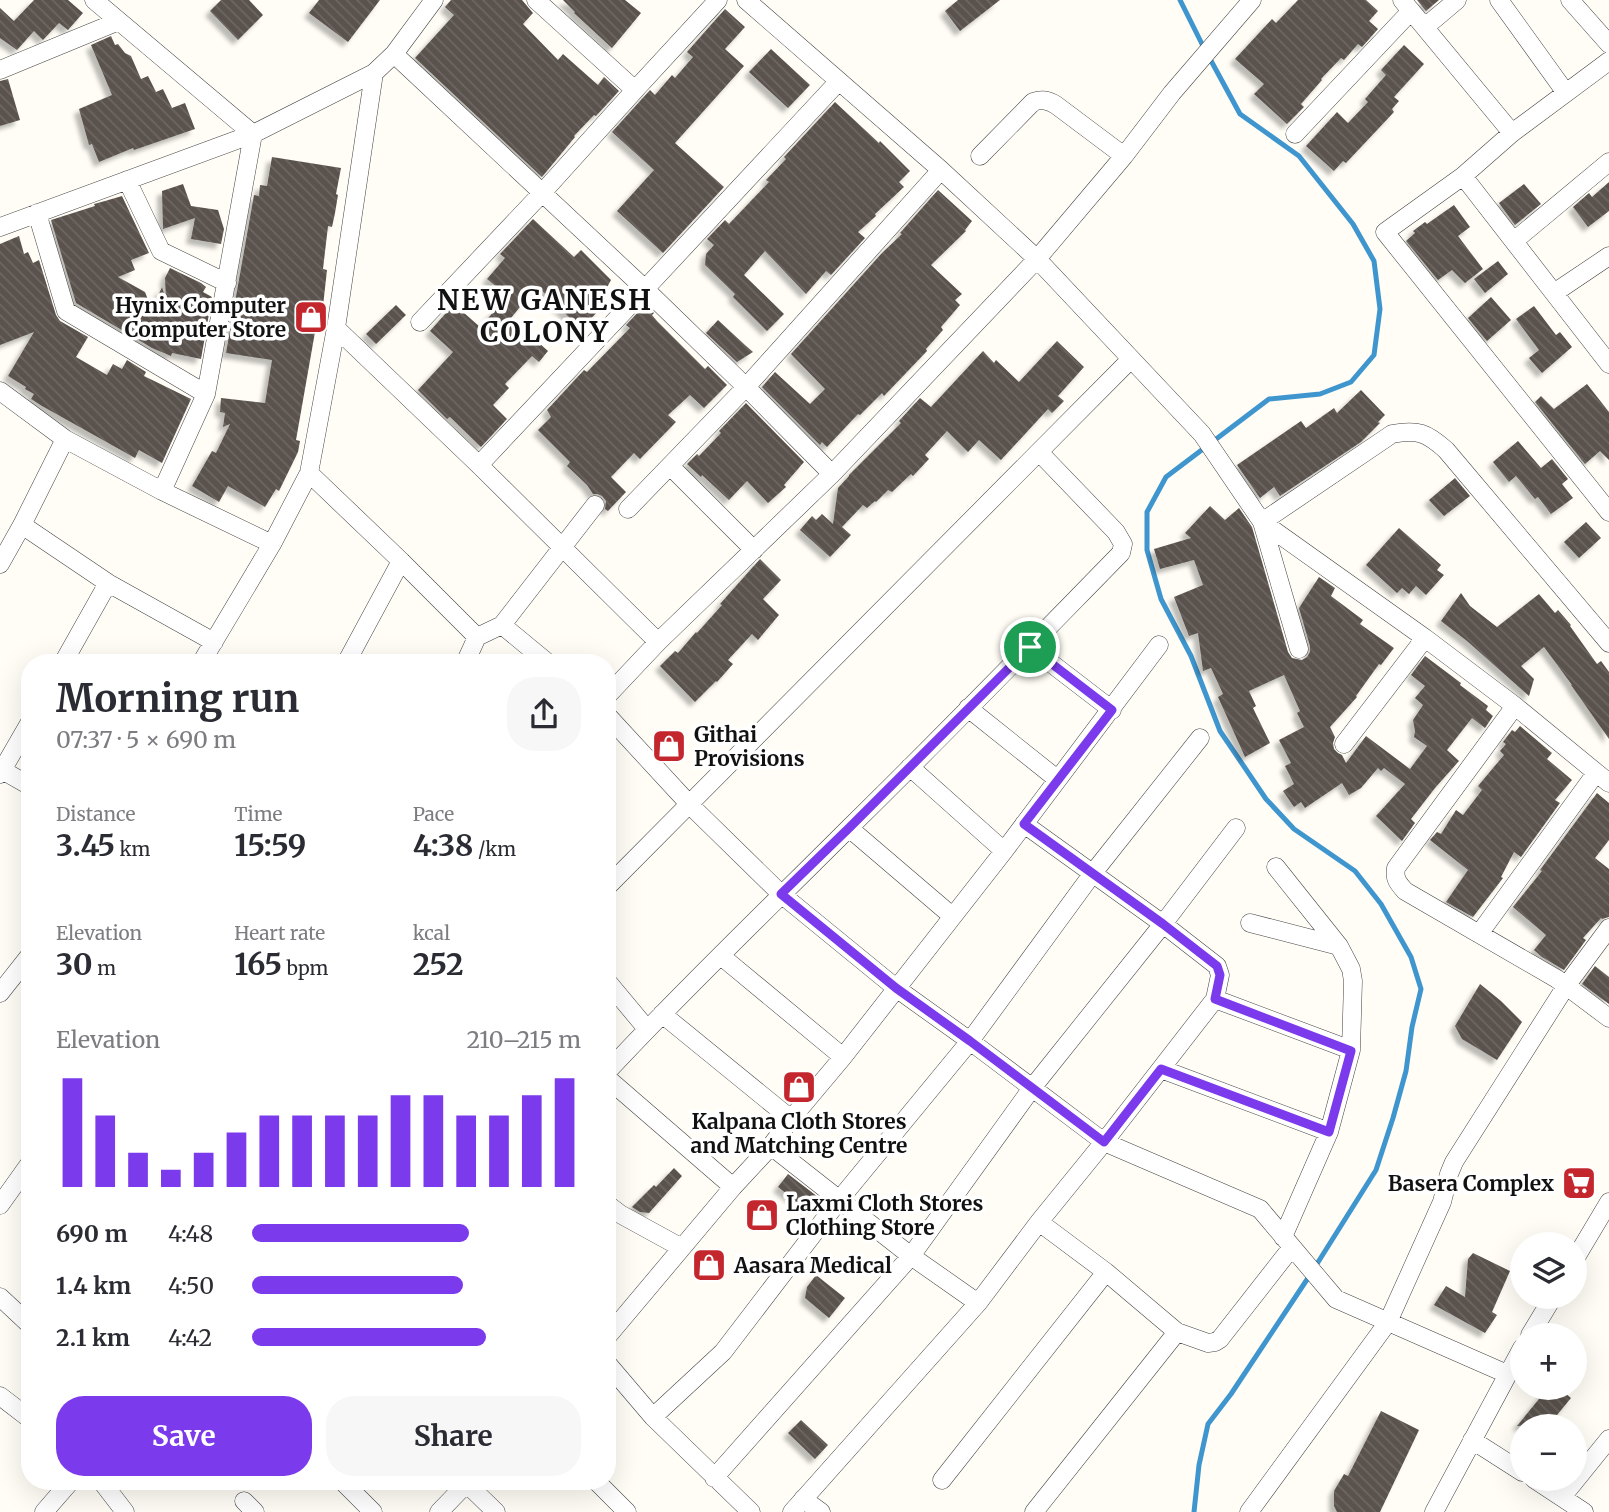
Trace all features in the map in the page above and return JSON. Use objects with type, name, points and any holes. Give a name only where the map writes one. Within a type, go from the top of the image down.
[{"type":"street","points":[[94,0],[253,134]]},
{"type":"street","points":[[0,227],[253,134],[374,73],[394,54],[434,0]]},
{"type":"street","points":[[536,0],[635,90]]},
{"type":"street","points":[[420,322],[542,194],[718,0]]},
{"type":"street","points":[[746,0],[941,170],[1037,259],[1202,434],[1262,522],[1299,649]]},
{"type":"street","points":[[616,686],[658,642],[832,474],[1037,259],[1124,156],[1171,93],[1252,0]]},
{"type":"street","points":[[1424,27],[1457,0]]},
{"type":"street","points":[[1499,0],[1566,93]]},
{"type":"street","points":[[1570,0],[1609,44]]},
{"type":"street","points":[[1295,134],[1406,5],[1512,133]]},
{"type":"street","points":[[0,70],[119,21]]},
{"type":"street","points":[[394,54],[645,289],[832,474]]},
{"type":"street","points":[[1609,61],[1512,133],[1463,176],[1385,232],[1609,512]]},
{"type":"street","points":[[207,654],[272,544],[309,474],[336,328],[374,73]]},
{"type":"street","points":[[479,464],[839,80]]},
{"type":"street","points":[[980,156],[1033,102],[1041,100],[1056,105],[1124,156]]},
{"type":"street","points":[[162,491],[206,394],[253,134]]},
{"type":"street","points":[[1514,241],[1609,162]]},
{"type":"street","points":[[628,509],[746,387],[941,170]]},
{"type":"street","points":[[1463,176],[1609,364]]},
{"type":"street","points":[[127,180],[161,251],[227,283]]},
{"type":"street","points":[[37,213],[66,311],[206,394]]},
{"type":"street","points":[[1554,293],[1609,256]]},
{"type":"street","points":[[336,328],[479,464],[658,642]]},
{"type":"street","points":[[616,878],[1130,360]]},
{"type":"street","points":[[0,391],[65,439],[162,491],[272,544]]},
{"type":"street","points":[[1262,522],[1392,434],[1407,431],[1430,436],[1446,450],[1609,643]]},
{"type":"street","points":[[0,564],[65,439]]},
{"type":"street","points":[[616,1062],[1121,553],[1123,544],[1116,532],[1039,452]]},
{"type":"street","points":[[670,466],[754,550]]},
{"type":"street","points":[[309,474],[477,637]]},
{"type":"street","points":[[469,654],[477,637],[502,625],[595,505]]},
{"type":"street","points":[[1262,522],[1425,638],[1515,706],[1602,778],[1479,933]]},
{"type":"street","points":[[22,525],[108,583],[214,642]]},
{"type":"street","points":[[351,654],[401,561]]},
{"type":"street","points":[[67,654],[108,583]]},
{"type":"street","points":[[502,625],[537,654]]},
{"type":"street","points":[[1344,744],[1425,638]]},
{"type":"street","points":[[616,1326],[771,1146],[843,1057],[1004,851],[1159,645]]},
{"type":"street","points":[[1030,647],[1112,710]]},
{"type":"street","points":[[1515,706],[1396,868],[1394,875],[1405,891],[1557,979],[1609,1018]]},
{"type":"street","points":[[968,708],[1057,779]]},
{"type":"street","points":[[616,725],[690,805],[781,894],[896,988],[1104,1142],[1260,1209],[1336,1299],[1507,1374]]},
{"type":"street","points":[[21,738],[1,772],[21,782]]},
{"type":"street","points":[[653,1417],[723,1352],[840,1199],[970,1041],[1093,873],[1200,738]]},
{"type":"street","points":[[910,767],[1004,851]]},
{"type":"street","points":[[821,1512],[797,1505],[978,1303],[1215,999],[1220,975],[1217,966],[1024,824]]},
{"type":"street","points":[[849,828],[952,916]]},
{"type":"street","points":[[715,1478],[911,1256],[1032,1088],[1236,828]]},
{"type":"street","points":[[1039,1222],[1106,1272],[1177,1332],[1208,1343],[1220,1339],[1292,1247],[1329,1132],[1351,1051],[1353,981],[1352,969],[1339,946],[1276,867]]},
{"type":"street","points":[[1250,923],[1339,946]]},
{"type":"street","points":[[1249,1512],[1388,1322],[1443,1202],[1454,1162],[1566,986],[1609,928]]},
{"type":"street","points":[[721,956],[843,1057]]},
{"type":"street","points":[[2,985],[21,965]]},
{"type":"street","points":[[616,992],[647,1029]]},
{"type":"street","points":[[1215,999],[1351,1051]]},
{"type":"street","points":[[662,1014],[791,1119]]},
{"type":"street","points":[[1161,1069],[1329,1132]]},
{"type":"street","points":[[616,1087],[733,1187]]},
{"type":"street","points":[[771,1146],[911,1256],[978,1303]]},
{"type":"street","points":[[0,1205],[21,1176]]},
{"type":"street","points":[[1587,1239],[1609,1202]]},
{"type":"street","points":[[616,1211],[682,1248]]},
{"type":"street","points":[[942,1480],[1106,1272]]},
{"type":"street","points":[[0,1297],[21,1317]]},
{"type":"street","points":[[1034,1512],[1177,1332]]},
{"type":"street","points":[[1434,1512],[1510,1369]]},
{"type":"street","points":[[616,1374],[653,1417],[751,1512]]},
{"type":"street","points":[[0,1396],[21,1412]]},
{"type":"street","points":[[1562,1497],[1609,1439]]},
{"type":"street","points":[[1472,1440],[1510,1464]]},
{"type":"street","points":[[44,1512],[63,1490]]},
{"type":"street","points":[[108,1490],[125,1512]]},
{"type":"street","points":[[351,1490],[373,1512]]},
{"type":"street","points":[[439,1512],[459,1490]]},
{"type":"street","points":[[473,1490],[496,1512]]},
{"type":"street","points":[[605,1490],[627,1512]]},
{"type":"street","points":[[1553,1491],[1584,1512]]},
{"type":"building","points":[[34,0],[68,0],[83,13],[68,30],[59,23],[43,40],[34,31],[17,50],[0,38],[0,8],[14,21]]},
{"type":"building","points":[[221,0],[249,0],[263,15],[238,40],[210,11]]},
{"type":"building","points":[[319,0],[380,0],[348,42],[309,13]]},
{"type":"building","points":[[451,0],[522,0],[533,13],[523,24],[558,60],[563,54],[598,85],[604,77],[619,91],[574,136],[542,177],[415,58],[454,15],[445,7]]},
{"type":"building","points":[[563,0],[625,0],[641,13],[612,48]]},
{"type":"building","points":[[958,0],[1000,0],[960,31],[945,11]]},
{"type":"building","points":[[1298,0],[1366,0],[1378,11],[1369,21],[1378,29],[1362,47],[1358,44],[1344,60],[1341,58],[1301,104],[1304,107],[1287,124],[1254,94],[1264,84],[1235,59],[1272,19],[1276,23]]},
{"type":"building","points":[[1417,0],[1439,0],[1426,11]]},
{"type":"building","points":[[725,9],[745,27],[725,49],[744,66],[675,143],[724,187],[663,253],[617,211],[654,170],[612,132],[650,90],[655,95],[672,75],[675,78],[693,57],[687,52]]},
{"type":"building","points":[[111,36],[115,45],[118,44],[131,56],[141,79],[148,76],[156,92],[163,89],[172,108],[185,103],[195,129],[134,150],[133,148],[99,162],[92,144],[89,145],[79,109],[112,95],[91,45]]},
{"type":"building","points":[[1404,45],[1424,64],[1394,97],[1399,101],[1392,109],[1394,112],[1346,163],[1343,161],[1334,171],[1306,146],[1337,112],[1348,123],[1368,102],[1365,99],[1386,75],[1381,70]]},
{"type":"building","points":[[771,49],[810,85],[788,108],[749,72]]},
{"type":"building","points":[[8,79],[20,120],[0,126],[0,81]]},
{"type":"building","points":[[835,102],[910,171],[899,182],[904,187],[858,232],[865,238],[831,275],[826,271],[806,294],[765,251],[744,275],[784,314],[767,331],[705,265],[706,254],[714,245],[707,239],[725,220],[729,224],[769,182],[766,180],[786,159],[784,157]]},
{"type":"building","points":[[272,157],[341,168],[332,227],[328,226],[322,315],[318,315],[296,440],[300,441],[298,452],[279,491],[276,489],[265,507],[228,486],[219,502],[192,486],[212,451],[216,453],[230,424],[223,427],[225,413],[220,412],[221,398],[265,403],[272,360],[226,353],[254,195],[259,196],[260,185],[267,186]]},
{"type":"building","points":[[1609,182],[1609,211],[1588,227],[1573,207],[1589,193],[1592,197]]},
{"type":"building","points":[[183,184],[191,206],[218,210],[224,229],[221,244],[191,239],[195,218],[163,229],[162,191]]},
{"type":"building","points":[[1524,184],[1541,204],[1515,225],[1499,203]]},
{"type":"building","points":[[938,190],[972,221],[966,231],[931,265],[962,294],[955,300],[960,305],[941,327],[943,330],[927,351],[884,396],[882,393],[858,414],[827,447],[822,442],[820,445],[762,387],[775,372],[810,404],[825,389],[791,354],[902,234],[900,233]]},
{"type":"building","points":[[122,196],[149,253],[131,260],[135,270],[118,277],[145,292],[152,310],[162,287],[166,300],[165,278],[170,268],[206,287],[203,292],[212,297],[201,359],[172,353],[171,356],[152,348],[76,303],[51,220]]},
{"type":"building","points":[[1454,205],[1470,227],[1458,236],[1483,269],[1465,283],[1452,270],[1438,280],[1406,241],[1415,233],[1413,231],[1425,222],[1427,224]]},
{"type":"building","points":[[533,219],[574,257],[581,250],[611,280],[597,306],[600,309],[581,329],[537,286],[511,318],[548,351],[539,362],[532,356],[505,384],[509,388],[493,405],[507,419],[481,447],[418,390],[453,352],[430,331],[454,304],[480,327],[508,296],[487,279],[505,258],[500,254]]},
{"type":"building","points":[[19,236],[24,254],[28,252],[33,263],[39,260],[60,321],[88,337],[76,357],[107,375],[113,364],[122,369],[127,360],[146,372],[144,376],[191,399],[162,463],[139,450],[135,458],[42,406],[31,399],[34,394],[8,376],[34,332],[0,345],[0,244]]},
{"type":"building","points":[[1498,261],[1508,274],[1485,293],[1474,279]]},
{"type":"building","points":[[1491,297],[1511,320],[1487,341],[1468,318]]},
{"type":"building","points":[[396,305],[406,315],[376,344],[366,334]]},
{"type":"building","points":[[645,305],[654,313],[652,315],[657,321],[705,369],[708,366],[727,385],[704,408],[690,395],[668,415],[676,422],[640,459],[634,453],[611,477],[626,492],[608,511],[602,496],[593,494],[567,466],[570,462],[538,430],[551,417],[547,410],[584,370],[587,372],[630,328],[626,325]]},
{"type":"building","points":[[1534,306],[1556,335],[1560,332],[1572,347],[1542,373],[1529,358],[1539,350],[1516,319]]},
{"type":"building","points":[[718,320],[753,352],[737,362],[706,333]]},
{"type":"building","points":[[1057,341],[1084,367],[1058,396],[1064,401],[1052,413],[1048,409],[1001,460],[979,440],[968,452],[947,431],[925,455],[929,459],[913,476],[911,474],[892,492],[888,490],[867,508],[863,505],[842,527],[851,535],[830,557],[800,530],[812,516],[816,520],[822,514],[833,524],[838,488],[849,475],[901,423],[899,421],[920,398],[931,407],[983,351],[1019,382]]},
{"type":"building","points":[[1587,384],[1609,412],[1609,460],[1600,451],[1585,464],[1535,402],[1541,396],[1554,409]]},
{"type":"building","points":[[1361,390],[1385,415],[1378,422],[1380,423],[1361,442],[1280,496],[1274,487],[1260,498],[1237,465],[1301,421],[1306,428],[1334,408],[1337,413]]},
{"type":"building","points":[[746,403],[804,462],[784,485],[786,487],[768,503],[747,481],[729,500],[687,464],[697,454],[699,456]]},
{"type":"building","points":[[1518,441],[1541,468],[1552,459],[1568,479],[1562,484],[1573,498],[1551,514],[1516,476],[1509,482],[1493,462]]},
{"type":"building","points":[[1455,478],[1470,496],[1444,516],[1429,500]]},
{"type":"building","points":[[1210,506],[1225,520],[1239,508],[1252,527],[1292,658],[1302,660],[1310,652],[1299,608],[1319,577],[1335,588],[1331,596],[1363,620],[1360,624],[1394,648],[1330,727],[1335,737],[1334,749],[1342,755],[1346,763],[1366,736],[1410,769],[1427,746],[1414,737],[1413,720],[1423,705],[1415,698],[1425,686],[1411,675],[1425,656],[1488,706],[1486,710],[1493,716],[1485,728],[1472,718],[1447,750],[1459,761],[1411,819],[1415,823],[1402,841],[1376,816],[1405,784],[1384,768],[1381,771],[1378,768],[1361,788],[1349,795],[1342,783],[1305,808],[1301,802],[1294,807],[1283,791],[1294,784],[1285,766],[1291,763],[1279,740],[1304,727],[1284,675],[1249,691],[1256,706],[1253,708],[1270,743],[1245,757],[1218,697],[1223,694],[1211,668],[1203,671],[1198,633],[1189,636],[1174,597],[1203,585],[1194,560],[1160,569],[1154,549],[1191,538],[1185,533]]},
{"type":"building","points":[[1586,522],[1601,538],[1579,558],[1564,542]]},
{"type":"building","points":[[1399,528],[1441,565],[1437,570],[1444,575],[1426,595],[1416,586],[1409,594],[1402,588],[1397,593],[1366,565]]},
{"type":"building","points":[[760,559],[781,580],[763,599],[779,615],[758,640],[752,634],[728,660],[733,664],[695,702],[660,666],[675,651],[678,653],[697,633]]},
{"type":"building","points":[[1461,593],[1470,606],[1497,627],[1539,594],[1555,613],[1558,610],[1597,664],[1601,661],[1609,672],[1609,739],[1544,647],[1521,666],[1534,679],[1529,696],[1441,621]]},
{"type":"building","points":[[1520,726],[1552,753],[1547,759],[1572,780],[1555,800],[1560,803],[1521,857],[1514,852],[1501,877],[1503,878],[1473,917],[1446,902],[1468,870],[1430,840],[1437,832],[1441,834],[1456,810],[1463,815],[1482,790],[1478,786],[1504,755],[1500,751],[1506,744],[1503,742],[1512,730],[1515,732]]},
{"type":"building","points":[[1597,793],[1609,803],[1609,840],[1595,858],[1609,869],[1609,917],[1601,918],[1583,938],[1586,940],[1564,970],[1534,950],[1546,935],[1513,907]]},
{"type":"building","points":[[1595,966],[1609,977],[1609,1004],[1582,984]]},
{"type":"building","points":[[1480,984],[1522,1022],[1497,1060],[1462,1039],[1455,1026]]},
{"type":"building","points":[[674,1168],[682,1176],[649,1213],[632,1207],[654,1185],[656,1187]]},
{"type":"building","points":[[788,1174],[818,1197],[807,1210],[778,1187]]},
{"type":"building","points":[[1473,1253],[1510,1271],[1492,1312],[1497,1315],[1485,1333],[1434,1305],[1446,1286],[1465,1297],[1468,1259]]},
{"type":"building","points":[[816,1275],[845,1298],[829,1318],[805,1298],[807,1287]]},
{"type":"building","points":[[1538,1400],[1569,1400],[1558,1414],[1527,1414]]},
{"type":"building","points":[[1381,1411],[1419,1430],[1380,1512],[1337,1512],[1334,1506],[1334,1491],[1344,1474],[1348,1476]]},
{"type":"building","points":[[801,1420],[828,1445],[815,1459],[788,1433]]},
{"type":"waterway","points":[[1180,0],[1204,48]]},
{"type":"waterway","points":[[1209,57],[1240,114],[1299,156],[1353,224],[1374,261],[1380,309],[1374,355],[1351,382],[1320,394],[1269,399],[1166,477],[1147,512],[1147,550],[1161,599],[1191,656],[1220,731],[1266,799],[1294,829],[1355,871],[1381,904],[1411,957],[1421,989],[1406,1071],[1376,1170],[1315,1267]]},
{"type":"waterway","points":[[1194,1512],[1199,1465],[1208,1424],[1310,1275]]},
{"type":"place","name":"Hynix Computer Computer Store","points":[[311,317]]},
{"type":"place","name":"Githai Provisions","points":[[669,746]]},
{"type":"place","name":"Kalpana Cloth Stores and Matching Centre","points":[[799,1087]]},
{"type":"place","name":"Basera Complex","points":[[1579,1183]]},
{"type":"place","name":"Laxmi Cloth Stores Clothing Store","points":[[762,1215]]},
{"type":"place","name":"Aasara Medical","points":[[709,1265]]},
{"type":"district","name":"NEW GANESH COLONY","points":[[545,316]]},
{"type":"route","points":[[1030,647],[1112,710],[1024,824],[1217,966],[1220,975],[1215,999],[1351,1051],[1329,1132],[1161,1069],[1104,1142],[896,988],[781,894],[1030,647]]}]
